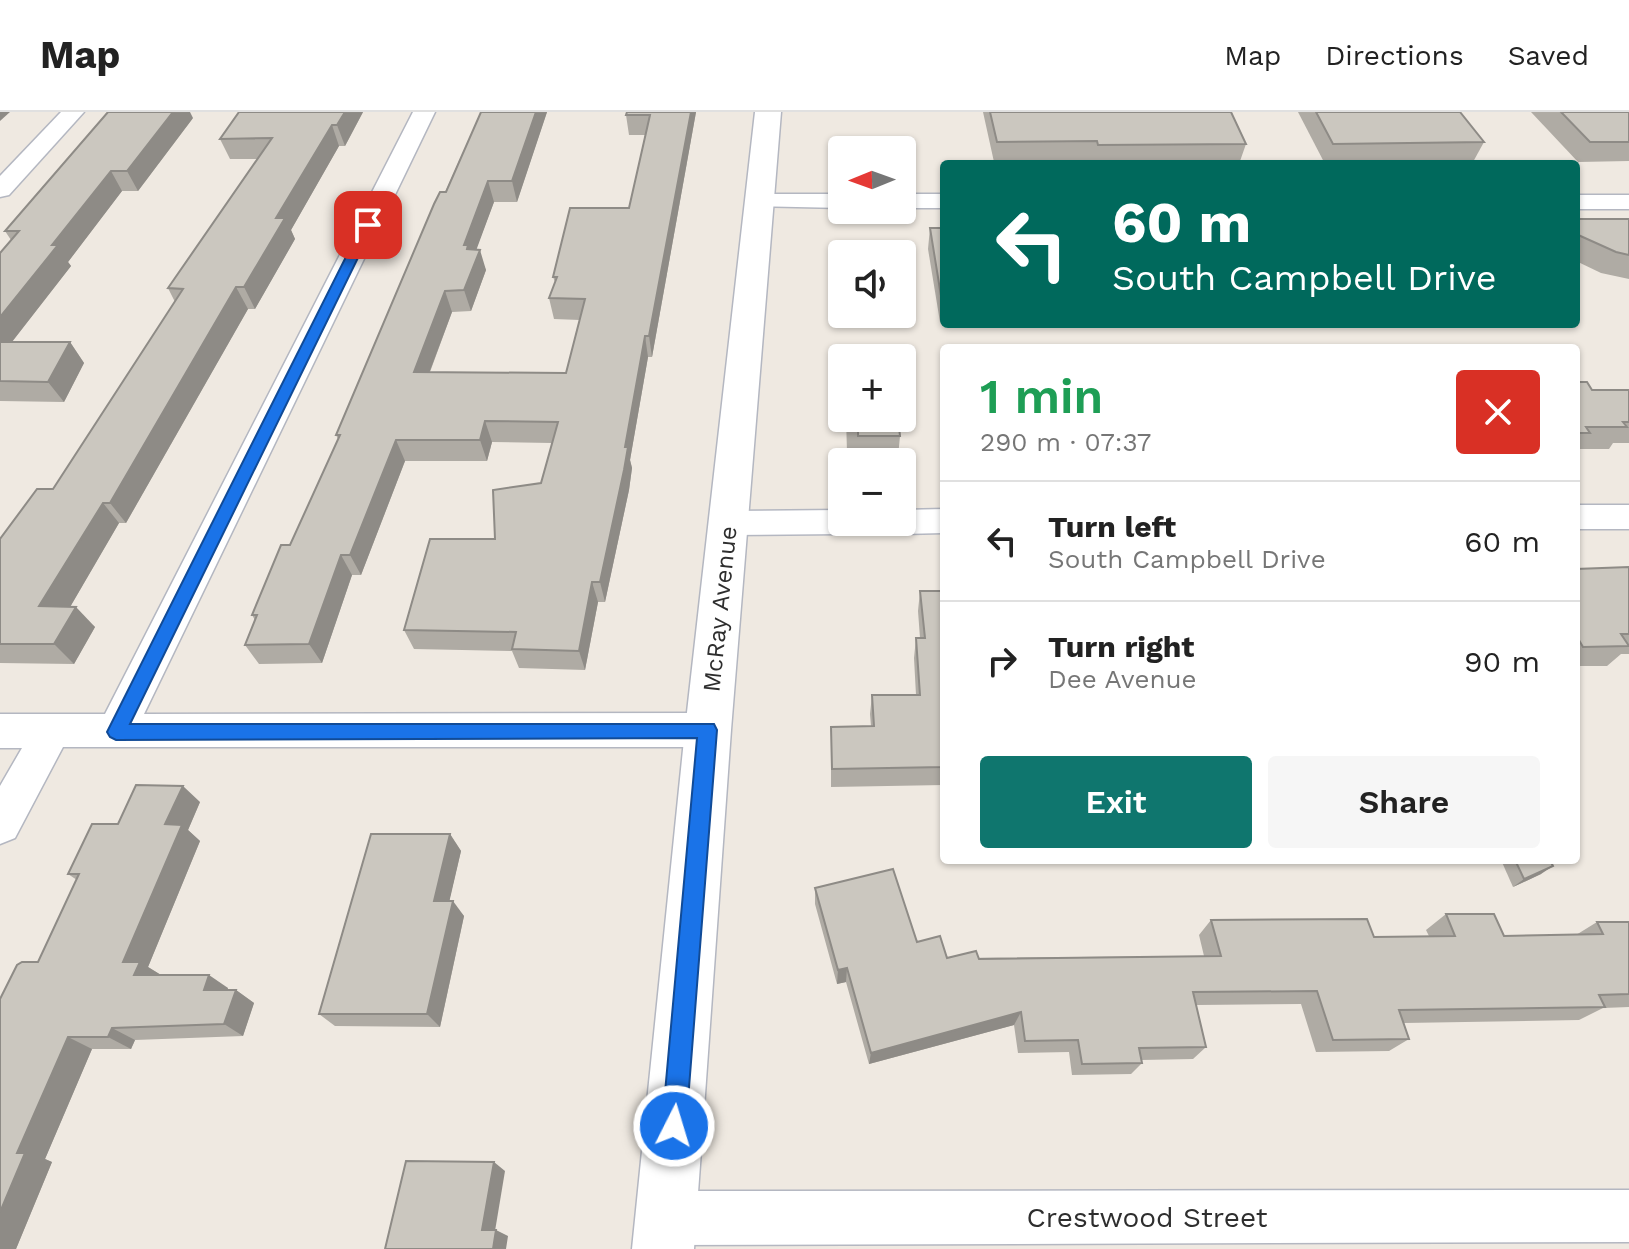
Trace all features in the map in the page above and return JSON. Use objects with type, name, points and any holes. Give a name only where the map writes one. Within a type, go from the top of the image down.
[{"type":"street","points":[[0,190],[73,112]]},
{"type":"street","points":[[116,732],[424,112]]},
{"type":"street","name":"McRay Avenue","points":[[665,1233],[708,730],[768,112]]},
{"type":"street","points":[[760,201],[828,201]]},
{"type":"street","points":[[916,201],[940,201]]},
{"type":"street","points":[[1580,202],[1629,202]]},
{"type":"street","points":[[1580,517],[1629,517]]},
{"type":"street","points":[[916,522],[940,521]]},
{"type":"street","points":[[728,523],[828,522]]},
{"type":"street","points":[[0,731],[708,730]]},
{"type":"street","points":[[0,825],[51,732]]},
{"type":"street","name":"Crestwood Street","points":[[665,1233],[1629,1216]]},
{"type":"building","points":[[108,112],[173,112],[127,171],[111,171],[52,245],[58,245],[0,317],[0,253],[19,231],[5,231]]},
{"type":"building","points":[[239,112],[345,112],[337,125],[332,125],[276,218],[285,218],[244,287],[236,287],[110,503],[103,503],[39,606],[76,607],[54,644],[0,644],[0,539],[37,489],[53,489],[183,289],[168,288],[272,138],[220,139]]},
{"type":"building","points":[[481,112],[536,112],[512,181],[488,181],[464,245],[468,245],[467,249],[480,250],[464,290],[445,291],[414,372],[566,373],[585,299],[549,298],[557,277],[553,277],[570,208],[629,208],[650,115],[626,115],[627,112],[691,112],[649,336],[645,336],[625,447],[628,447],[624,470],[600,582],[592,582],[579,651],[512,649],[516,632],[404,630],[430,539],[495,539],[493,490],[541,483],[558,422],[485,421],[480,440],[396,440],[350,555],[341,555],[309,644],[245,645],[257,615],[252,615],[281,545],[290,545],[340,435],[336,435],[434,204],[440,192],[446,192]]},
{"type":"building","points":[[990,112],[1231,112],[1246,144],[997,142]]},
{"type":"building","points":[[1316,112],[1460,112],[1484,142],[1333,144]]},
{"type":"building","points":[[1561,112],[1629,112],[1629,142],[1590,142]]},
{"type":"building","points":[[1580,219],[1629,219],[1629,255],[1580,236]]},
{"type":"building","points":[[930,228],[940,228],[940,290]]},
{"type":"building","points":[[0,342],[70,342],[48,382],[0,381]]},
{"type":"building","points":[[1580,382],[1587,382],[1592,390],[1629,390],[1629,422],[1623,422],[1627,427],[1586,427],[1590,433],[1580,433]]},
{"type":"building","points":[[858,432],[900,432],[900,436],[858,436]]},
{"type":"building","points":[[1629,567],[1629,634],[1621,634],[1629,646],[1583,647],[1580,642],[1580,569]]},
{"type":"building","points":[[920,591],[940,591],[940,767],[832,769],[831,727],[874,726],[872,695],[920,695],[916,638],[925,638]]},
{"type":"building","points":[[136,785],[183,786],[165,824],[182,825],[123,962],[140,962],[134,975],[209,975],[204,990],[236,990],[224,1024],[112,1028],[108,1037],[68,1037],[17,1153],[25,1153],[0,1212],[0,999],[17,965],[38,962],[79,874],[68,874],[92,824],[118,824]]},
{"type":"building","points":[[371,834],[450,834],[434,901],[453,901],[427,1014],[319,1014]]},
{"type":"building","points":[[1517,864],[1553,866],[1524,879]]},
{"type":"building","points":[[893,869],[917,942],[940,936],[947,958],[976,951],[979,959],[1221,956],[1211,920],[1367,919],[1374,937],[1455,936],[1446,914],[1494,914],[1504,936],[1603,934],[1597,922],[1629,922],[1629,994],[1599,995],[1605,1007],[1399,1010],[1409,1039],[1333,1040],[1317,991],[1193,992],[1206,1047],[1139,1048],[1142,1063],[1082,1064],[1078,1040],[1025,1041],[1021,1012],[871,1053],[847,968],[838,970],[815,888]]},
{"type":"building","points":[[406,1161],[494,1162],[482,1230],[496,1230],[493,1249],[385,1249]]},
{"type":"route","points":[[368,225],[116,732],[708,730],[674,1126]]}]
